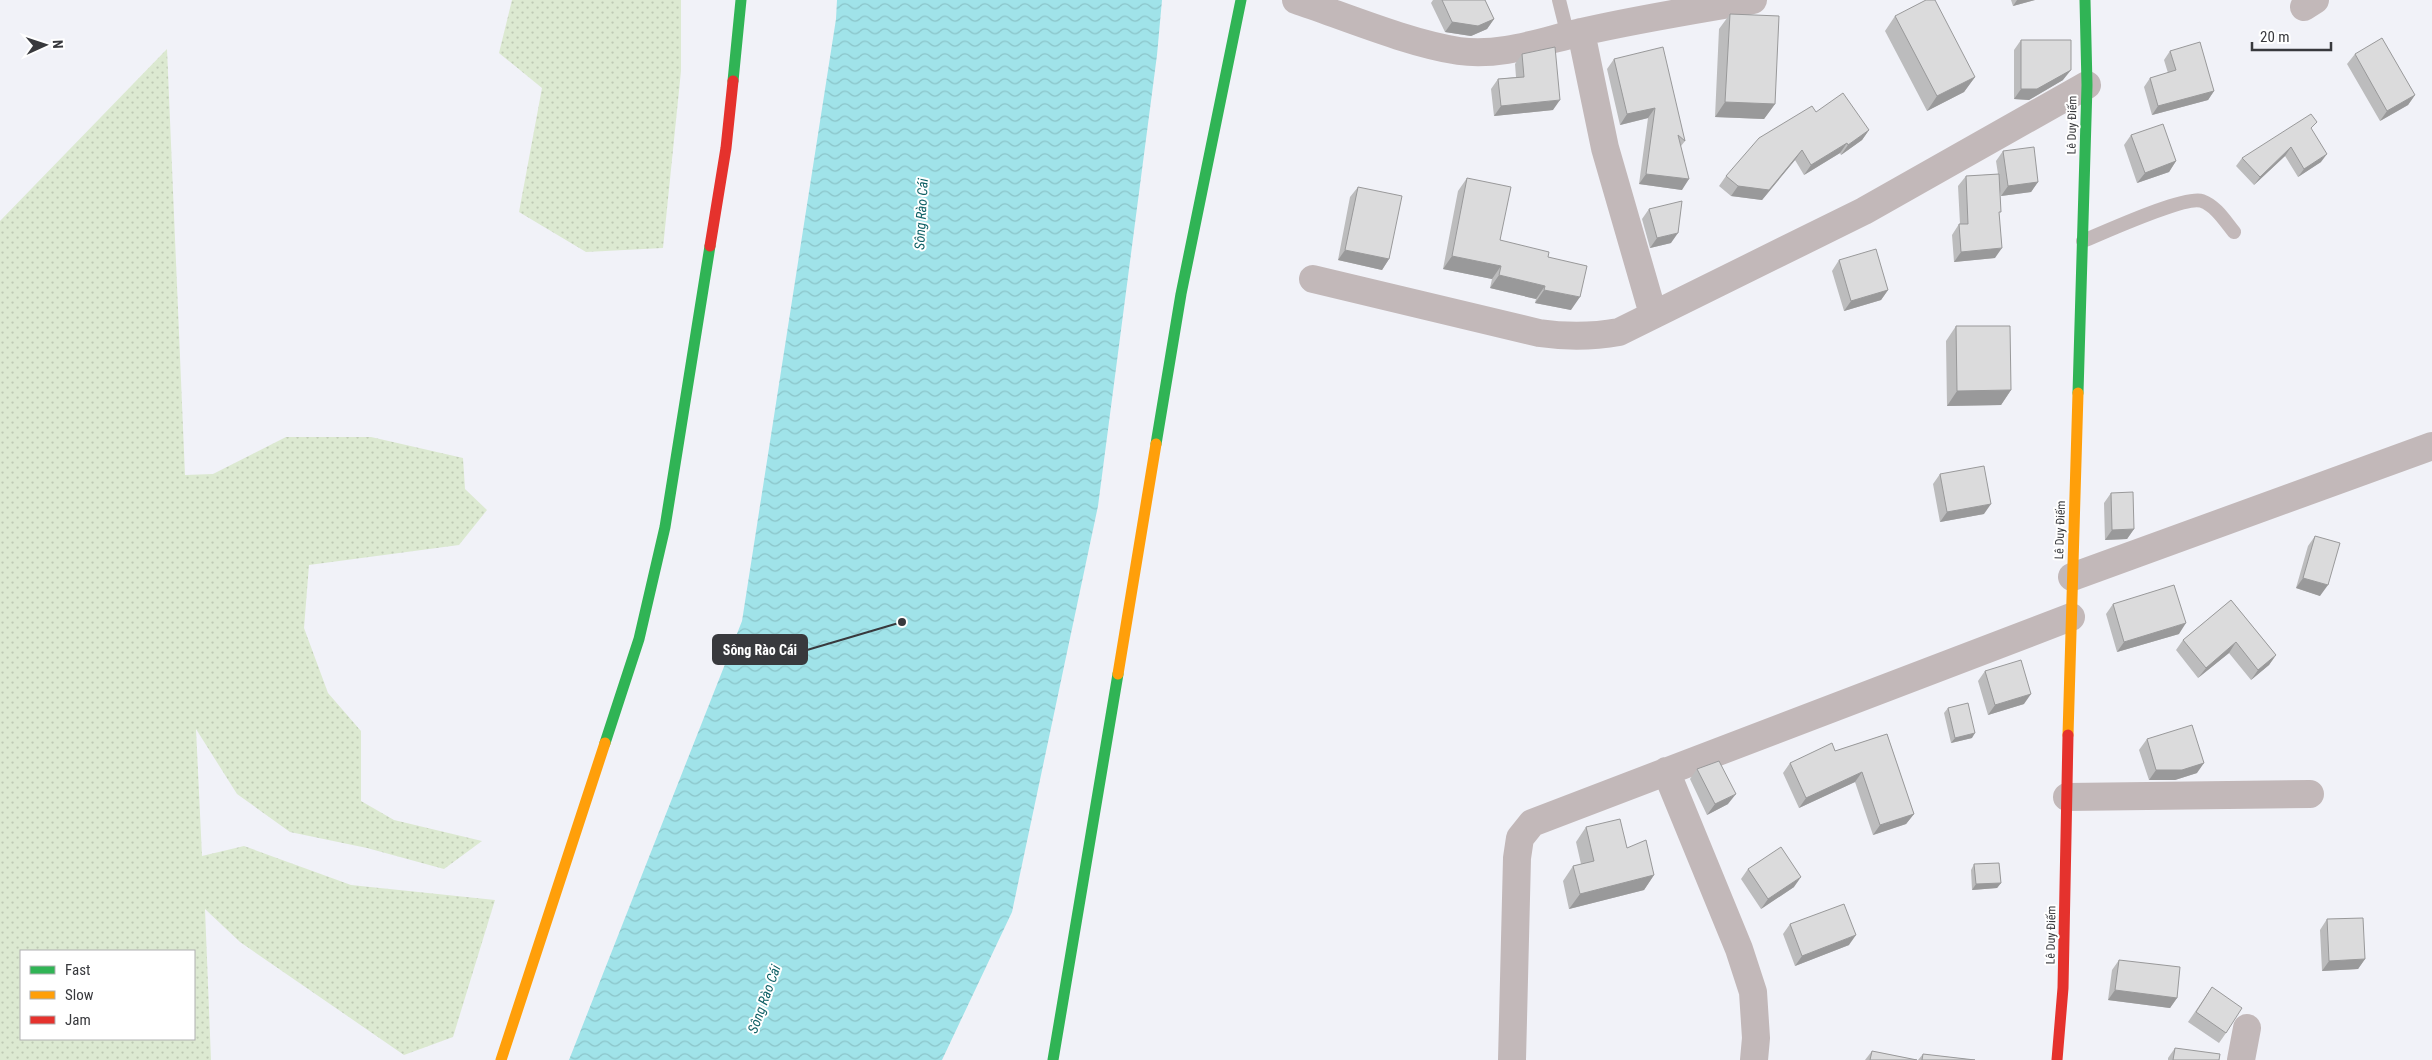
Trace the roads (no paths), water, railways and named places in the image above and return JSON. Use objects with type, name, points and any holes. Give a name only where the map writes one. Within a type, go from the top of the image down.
[{"type":"street","points":[[500,1060],[628,676],[639,639],[665,527],[726,148],[741,0]]},
{"type":"street","points":[[1053,1060],[1181,294],[1241,0]]},
{"type":"street","points":[[1296,0],[1413,39],[1459,51],[1486,52],[1529,47],[1574,34],[1753,0]]},
{"type":"street","name":"Lê Duy Điếm","points":[[2057,1060],[2063,988],[2072,578],[2083,241],[2087,85],[2085,0]]},
{"type":"street","points":[[1574,34],[1653,314]]},
{"type":"street","points":[[1313,279],[1539,333],[1564,337],[1592,337],[1618,332],[1864,211],[2087,85]]},
{"type":"street","points":[[2072,578],[2432,446]]},
{"type":"street","points":[[1512,1060],[1517,858],[1520,838],[1532,823],[2071,617]]},
{"type":"street","points":[[1666,772],[1739,949],[1753,992],[1756,1038],[1754,1060]]},
{"type":"street","points":[[2067,797],[2310,794]]},
{"type":"street","points":[[2241,1060],[2247,1028]]},
{"type":"lane","points":[[1559,0],[1574,34]]},
{"type":"lane","points":[[2083,241],[2174,204],[2200,200],[2212,207],[2234,232]]},
{"type":"water","points":[[837,0],[1162,0],[1157,55],[1098,506],[1012,912],[942,1060],[569,1060],[742,621],[836,19]]},
{"type":"place","name":"Sông Rào Cái","points":[[902,622]]}]
